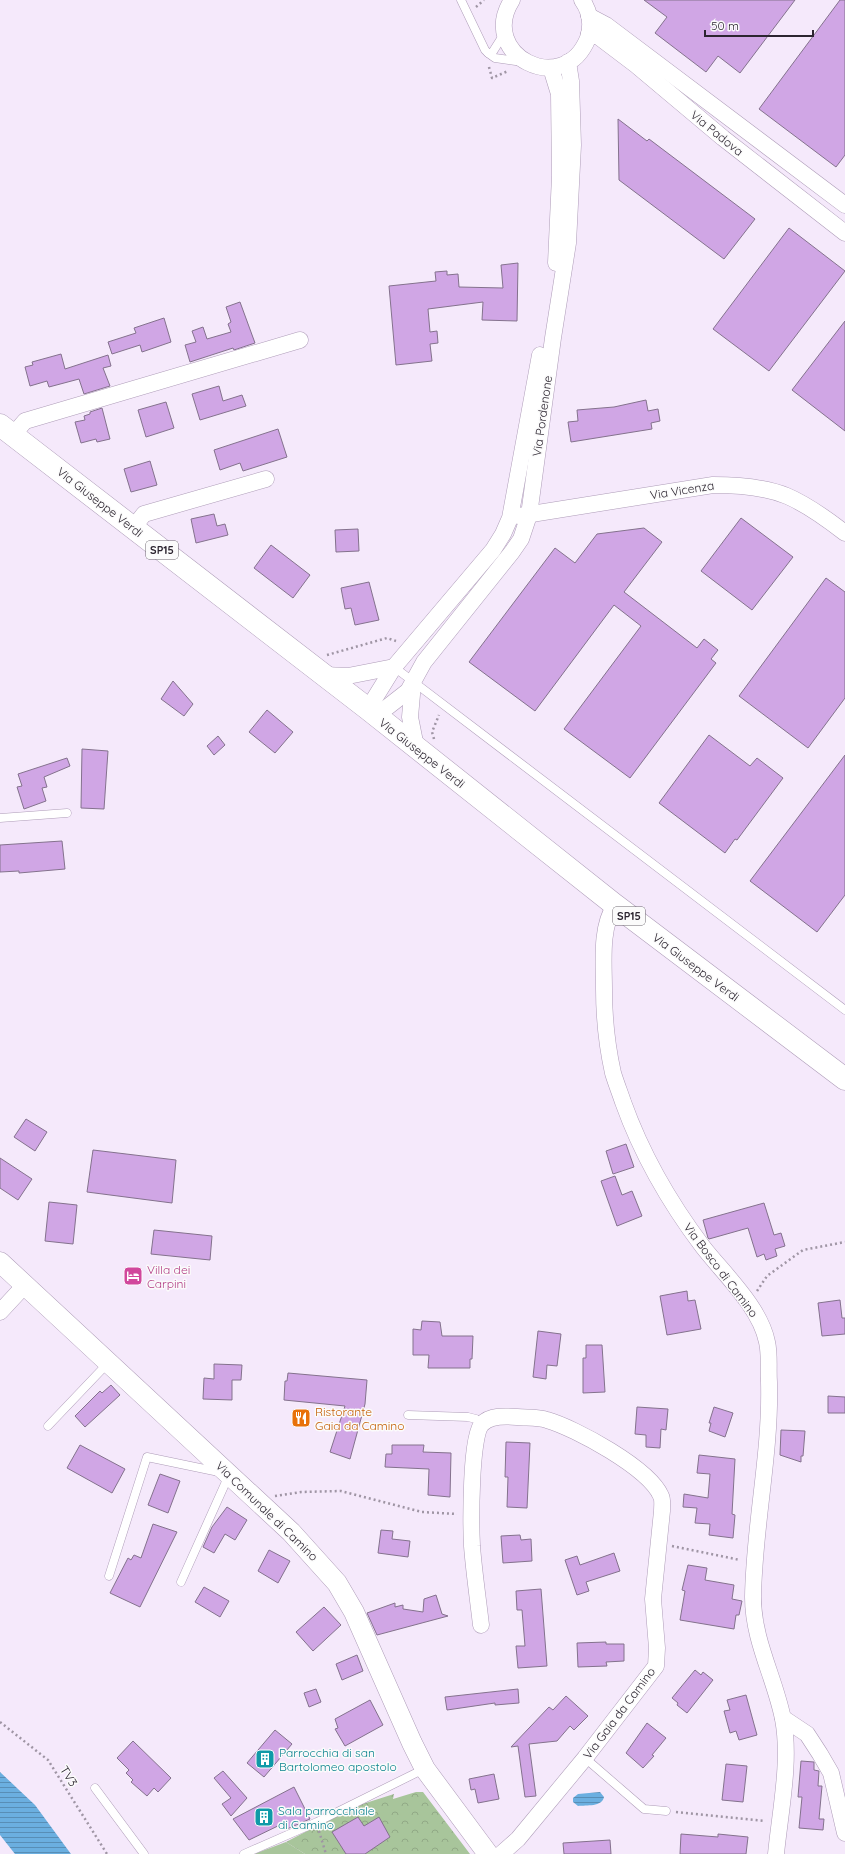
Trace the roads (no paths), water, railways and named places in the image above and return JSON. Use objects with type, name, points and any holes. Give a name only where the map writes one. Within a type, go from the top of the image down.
[{"type":"main road","name":"Via Giuseppe Verdi","points":[[6,430],[372,712],[615,905],[845,1079]]},
{"type":"street","points":[[507,2],[504,20],[504,34],[508,45],[515,55],[518,66],[551,68],[568,62],[578,55],[585,45],[589,34],[589,16],[582,0]]},
{"type":"street","name":"Via Padova","points":[[589,16],[606,25],[729,130],[845,233]]},
{"type":"street","name":"Via Padova","points":[[589,34],[599,37],[636,65],[729,130],[845,205]]},
{"type":"street","name":"Via Pordenone","points":[[372,712],[394,667],[492,550],[503,534],[510,518],[568,243],[573,145],[571,81],[568,62]]},
{"type":"street","name":"Via Pordenone","points":[[372,712],[401,697],[413,683],[424,662],[521,539],[529,515],[556,263],[560,176],[558,94],[551,68]]},
{"type":"street","points":[[6,430],[25,421],[300,340]]},
{"type":"street","points":[[133,528],[144,514],[266,479]]},
{"type":"street","name":"Via Vicenza","points":[[510,518],[713,485],[731,485],[787,496],[820,514],[845,533]]},
{"type":"street","points":[[323,675],[348,676],[394,667]]},
{"type":"street","points":[[413,683],[410,716],[416,747]]},
{"type":"street","name":"Via Bosco di Camino","points":[[615,905],[610,913],[607,928],[604,965],[604,1018],[614,1074],[629,1118],[646,1156],[666,1194],[686,1224],[748,1304],[761,1324],[767,1343],[769,1404],[766,1455],[754,1563],[753,1601],[759,1642],[783,1718],[786,1746],[776,1854]]},
{"type":"street","name":"Via Comunale di Camino","points":[[0,1262],[263,1506],[313,1554],[337,1583],[354,1612],[425,1769],[488,1854]]},
{"type":"street","points":[[0,1312],[25,1285]]},
{"type":"street","name":"Via Gaia da Camino","points":[[482,1424],[494,1418],[502,1417],[546,1420],[573,1430],[626,1461],[647,1477],[661,1496],[660,1543],[653,1599],[657,1648],[656,1666],[585,1758],[518,1839],[501,1854]]},
{"type":"street","points":[[481,1624],[472,1546],[472,1515],[474,1450],[476,1433],[482,1424]]},
{"type":"street","points":[[783,1718],[807,1734],[820,1754],[830,1773],[845,1833]]},
{"type":"lane","points":[[461,0],[483,47],[488,53],[495,58],[518,66]]},
{"type":"lane","points":[[488,53],[492,52],[499,44],[504,34]]},
{"type":"lane","points":[[394,667],[413,683],[845,1010]]},
{"type":"lane","points":[[0,818],[67,813]]},
{"type":"lane","points":[[48,1426],[109,1362]]},
{"type":"lane","points":[[408,1416],[468,1417],[476,1419],[482,1424]]},
{"type":"lane","points":[[109,1576],[147,1457],[229,1474],[181,1582]]},
{"type":"lane","points":[[585,1758],[644,1810],[666,1811]]},
{"type":"lane","points":[[244,1854],[317,1822],[425,1769]]},
{"type":"lane","points":[[95,1788],[144,1854]]},
{"type":"water","points":[[0,1772],[35,1805],[71,1854],[15,1854],[0,1835]]},
{"type":"water","points":[[600,1792],[604,1797],[603,1800],[597,1804],[578,1806],[573,1802],[573,1798],[578,1794]]},
{"type":"place","name":"Villa dei Carpini","points":[[133,1276]]},
{"type":"place","name":"Ristorante Gaia da Camino","points":[[301,1418]]},
{"type":"place","name":"Parrocchia di san Bartolomeo apostolo","points":[[265,1759]]},
{"type":"place","name":"Sala parrocchiale di Camino","points":[[264,1817]]}]
